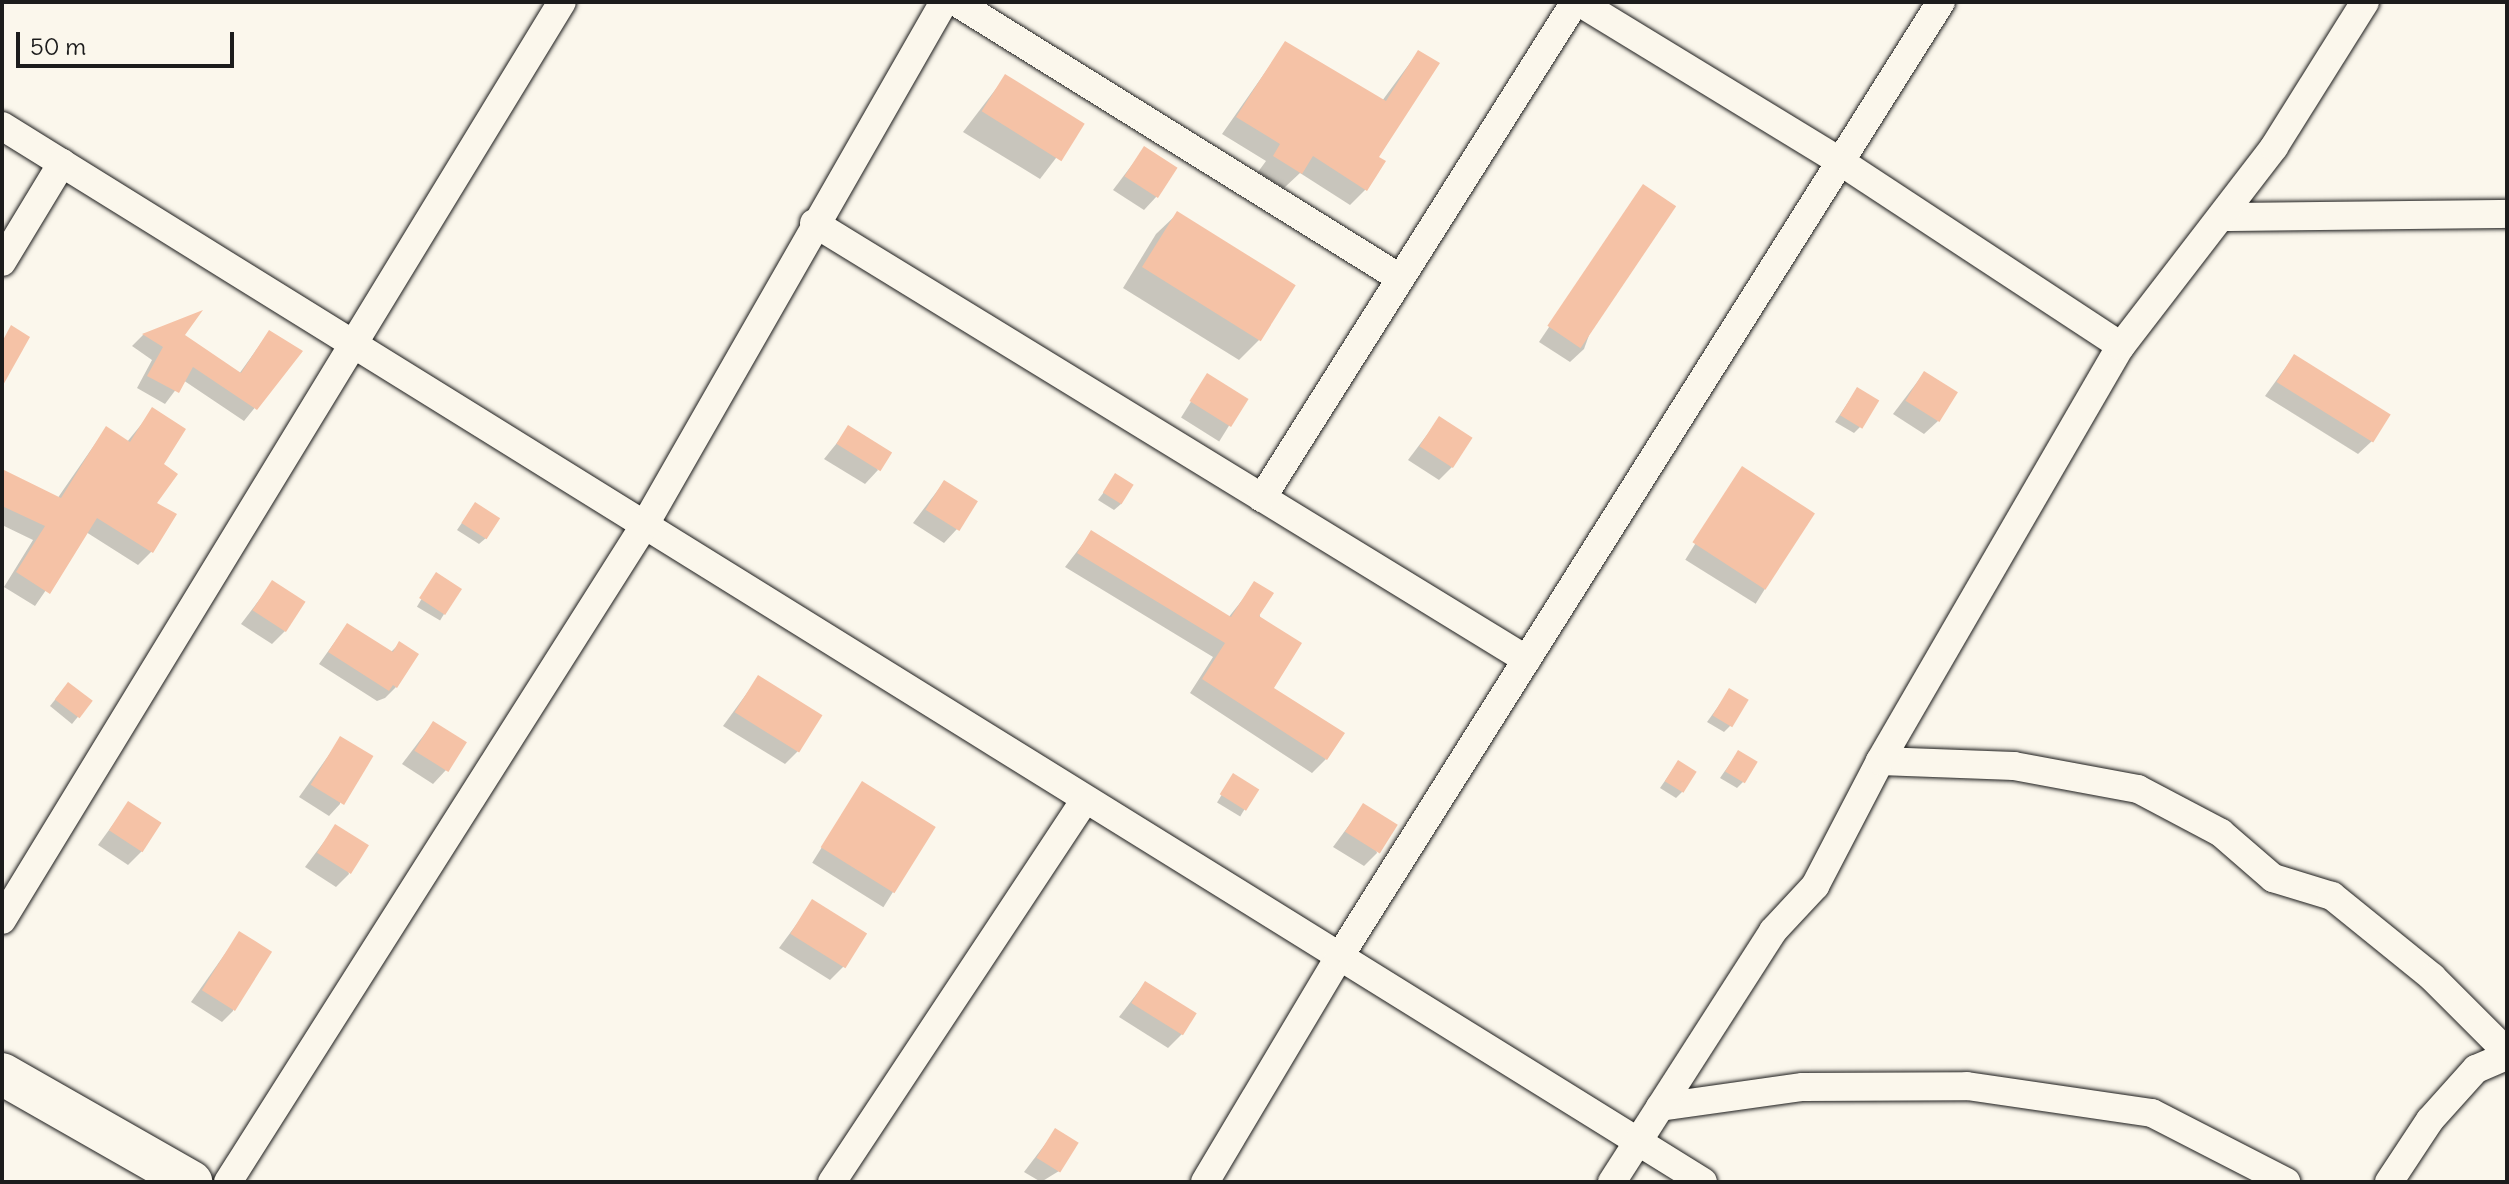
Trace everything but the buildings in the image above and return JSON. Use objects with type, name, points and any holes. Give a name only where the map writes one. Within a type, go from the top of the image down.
[{"type":"street","points":[[2,920],[562,2]]},
{"type":"street","points":[[228,1182],[644,526],[814,223],[944,2]]},
{"type":"street","points":[[956,2],[1400,278]]},
{"type":"street","points":[[1262,498],[1577,2],[1841,162],[2121,346]]},
{"type":"street","points":[[1205,1182],[1338,959],[1941,2]]},
{"type":"street","points":[[1612,1182],[1773,931],[1815,886],[1880,761],[2121,346],[2274,147],[2365,2]]},
{"type":"street","points":[[2,126],[1338,959],[1636,1144],[1703,1182]]},
{"type":"street","points":[[2,262],[62,163]]},
{"type":"street","points":[[2222,217],[2507,214]]},
{"type":"street","points":[[814,223],[1527,660]]},
{"type":"street","points":[[1880,761],[2014,766],[2138,789],[2221,833],[2273,878],[2332,896],[2432,977],[2507,1054],[2476,1069],[2430,1120],[2389,1182]]},
{"type":"street","points":[[832,1182],[1085,800]]},
{"type":"street","points":[[2,1074],[191,1182]]},
{"type":"street","points":[[1660,1107],[1803,1087],[1981,1088],[2152,1113],[2286,1182]]}]
